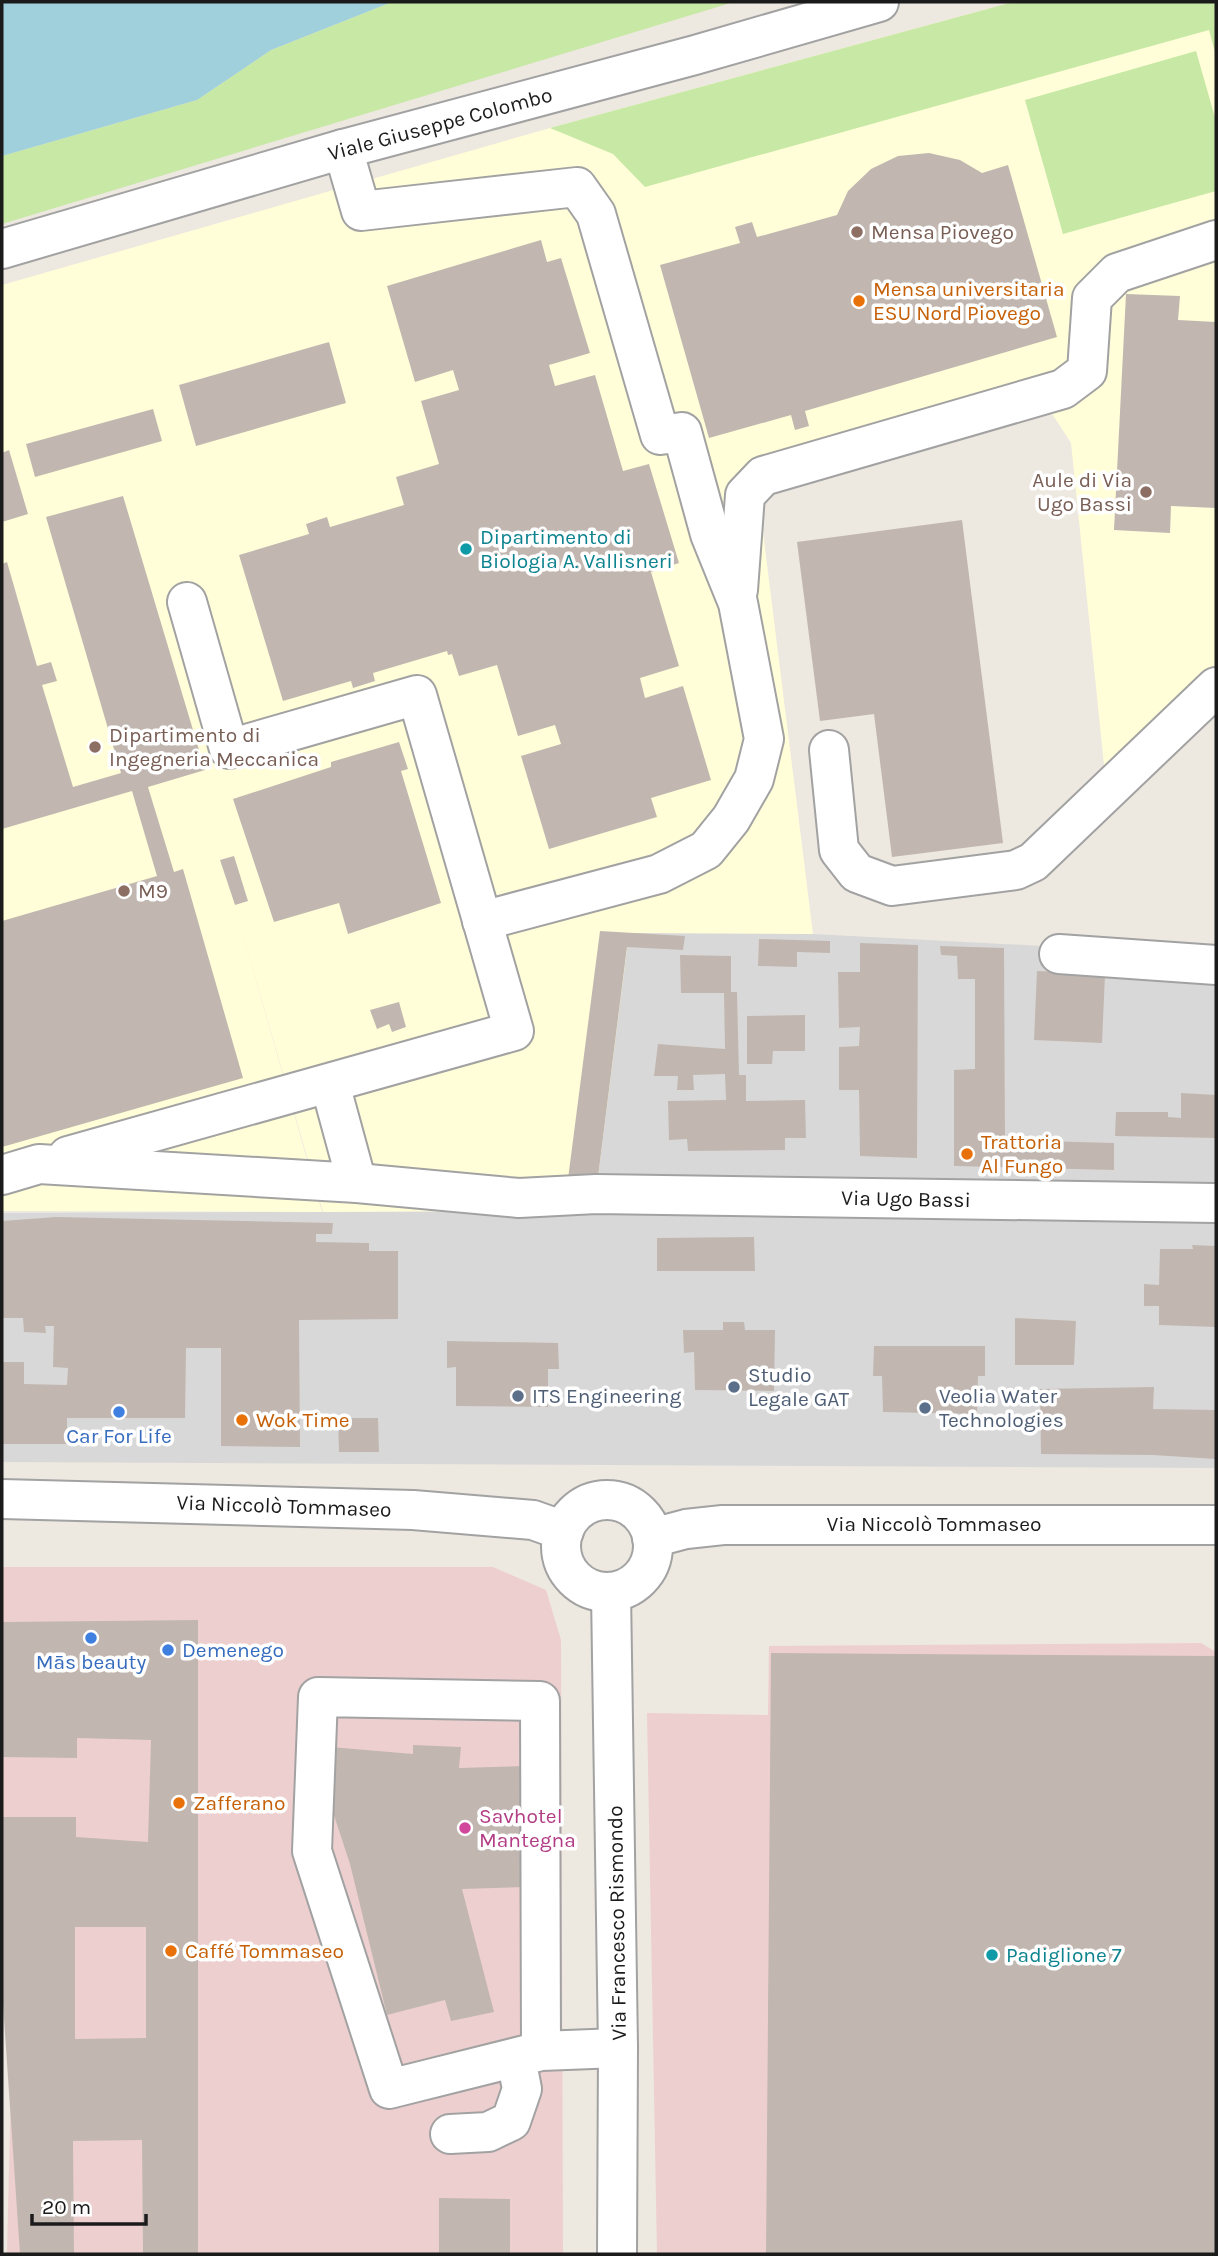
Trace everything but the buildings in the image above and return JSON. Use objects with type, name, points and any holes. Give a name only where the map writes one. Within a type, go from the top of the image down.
[{"type":"street","name":"Viale Giuseppe Colombo","points":[[2,249],[343,149],[695,55],[879,2]]},
{"type":"street","points":[[343,149],[361,211],[577,187],[596,214],[660,435],[682,432],[710,534],[738,603],[764,739],[754,779],[731,819],[706,850],[659,874],[482,921]]},
{"type":"street","points":[[738,603],[745,495],[763,475],[1063,389],[1087,371],[1092,298],[1116,273],[1216,240]]},
{"type":"street","points":[[2,1175],[514,1031],[416,695],[229,750],[187,602]]},
{"type":"street","points":[[829,750],[839,850],[857,873],[892,886],[1016,870],[1033,862],[1216,687]]},
{"type":"street","points":[[1059,954],[1216,965]]},
{"type":"street","points":[[330,1084],[357,1183]]},
{"type":"street","name":"Via Ugo Bassi","points":[[39,1164],[357,1183],[519,1198],[596,1194],[1216,1203]]},
{"type":"street","name":"Via Niccolò Tommaseo","points":[[2,1499],[413,1510],[521,1519],[564,1531]]},
{"type":"street","points":[[611,1500],[638,1512],[648,1524],[653,1538],[650,1563],[644,1574],[635,1583],[611,1592],[586,1586],[567,1569],[563,1557],[564,1531],[571,1517],[596,1501],[611,1500]]},
{"type":"street","points":[[1198,1525],[1210,1507],[1216,1507]]},
{"type":"street","name":"Via Niccolò Tommaseo","points":[[653,1538],[686,1529],[723,1525],[1198,1525]]},
{"type":"street","name":"Via Francesco Rismondo","points":[[611,1592],[618,2049],[617,2254]]},
{"type":"street","points":[[450,2134],[488,2132],[511,2121],[522,2089],[528,2054],[540,1701],[318,1697],[312,1851],[389,2088],[528,2054],[618,2049]]},
{"type":"shaded area","points":[[1013,2],[1216,2],[1216,667],[1105,775],[1071,443],[1053,415],[1022,407],[768,489],[759,500],[813,934],[629,933],[598,1177],[517,1211],[323,1212],[235,907],[322,1212],[2,1211],[2,285],[550,128]]},
{"type":"shaded area","points":[[678,931],[813,934],[1216,955],[1216,1468],[2,1462],[2,1213],[517,1211],[629,933]]},
{"type":"shaded area","points":[[2,1567],[493,1567],[546,1590],[561,1640],[563,2254],[7,2254],[17,1841],[2,1840]]},
{"type":"shaded area","name":"Padiglione 7","points":[[1201,1643],[1216,1652],[1216,2254],[657,2254],[647,1713],[768,1715],[769,1646]]},
{"type":"green space","points":[[392,2],[734,2],[2,224],[2,156],[197,100],[271,50]]},
{"type":"green space","points":[[1013,2],[1216,2],[1216,56],[1209,30],[645,187],[613,154],[550,128]]},
{"type":"green space","points":[[1196,51],[1216,121],[1216,191],[1063,234],[1025,100]]},
{"type":"water","points":[[2,2],[392,2],[271,50],[197,100],[2,156]]},
{"type":"place","name":"Mensa Piovego","points":[[857,232]]},
{"type":"place","name":"Mensa universitaria ESU Nord Piovego","points":[[859,301]]},
{"type":"place","name":"Aule di Via Ugo Bassi","points":[[1146,492]]},
{"type":"place","name":"Dipartimento di Biologia A. Vallisneri","points":[[466,549]]},
{"type":"place","name":"Dipartimento di Ingegneria Meccanica","points":[[95,747]]},
{"type":"place","name":"M9","points":[[124,891]]},
{"type":"place","name":"Trattoria Al Fungo","points":[[967,1154]]},
{"type":"place","name":"Studio Legale GAT","points":[[734,1387]]},
{"type":"place","name":"ITS Engineering","points":[[518,1396]]},
{"type":"place","name":"Veolia Water Technologies","points":[[925,1408]]},
{"type":"place","name":"Car For Life","points":[[119,1412]]},
{"type":"place","name":"Wok Time","points":[[242,1420]]},
{"type":"place","name":"Mās beauty","points":[[91,1638]]},
{"type":"place","name":"Demenego","points":[[168,1650]]},
{"type":"place","name":"Zafferano","points":[[179,1803]]},
{"type":"place","name":"Savhotel Mantegna","points":[[465,1828]]},
{"type":"place","name":"Caffé Tommaseo","points":[[171,1951]]},
{"type":"place","name":"Padiglione 7","points":[[992,1955]]}]
